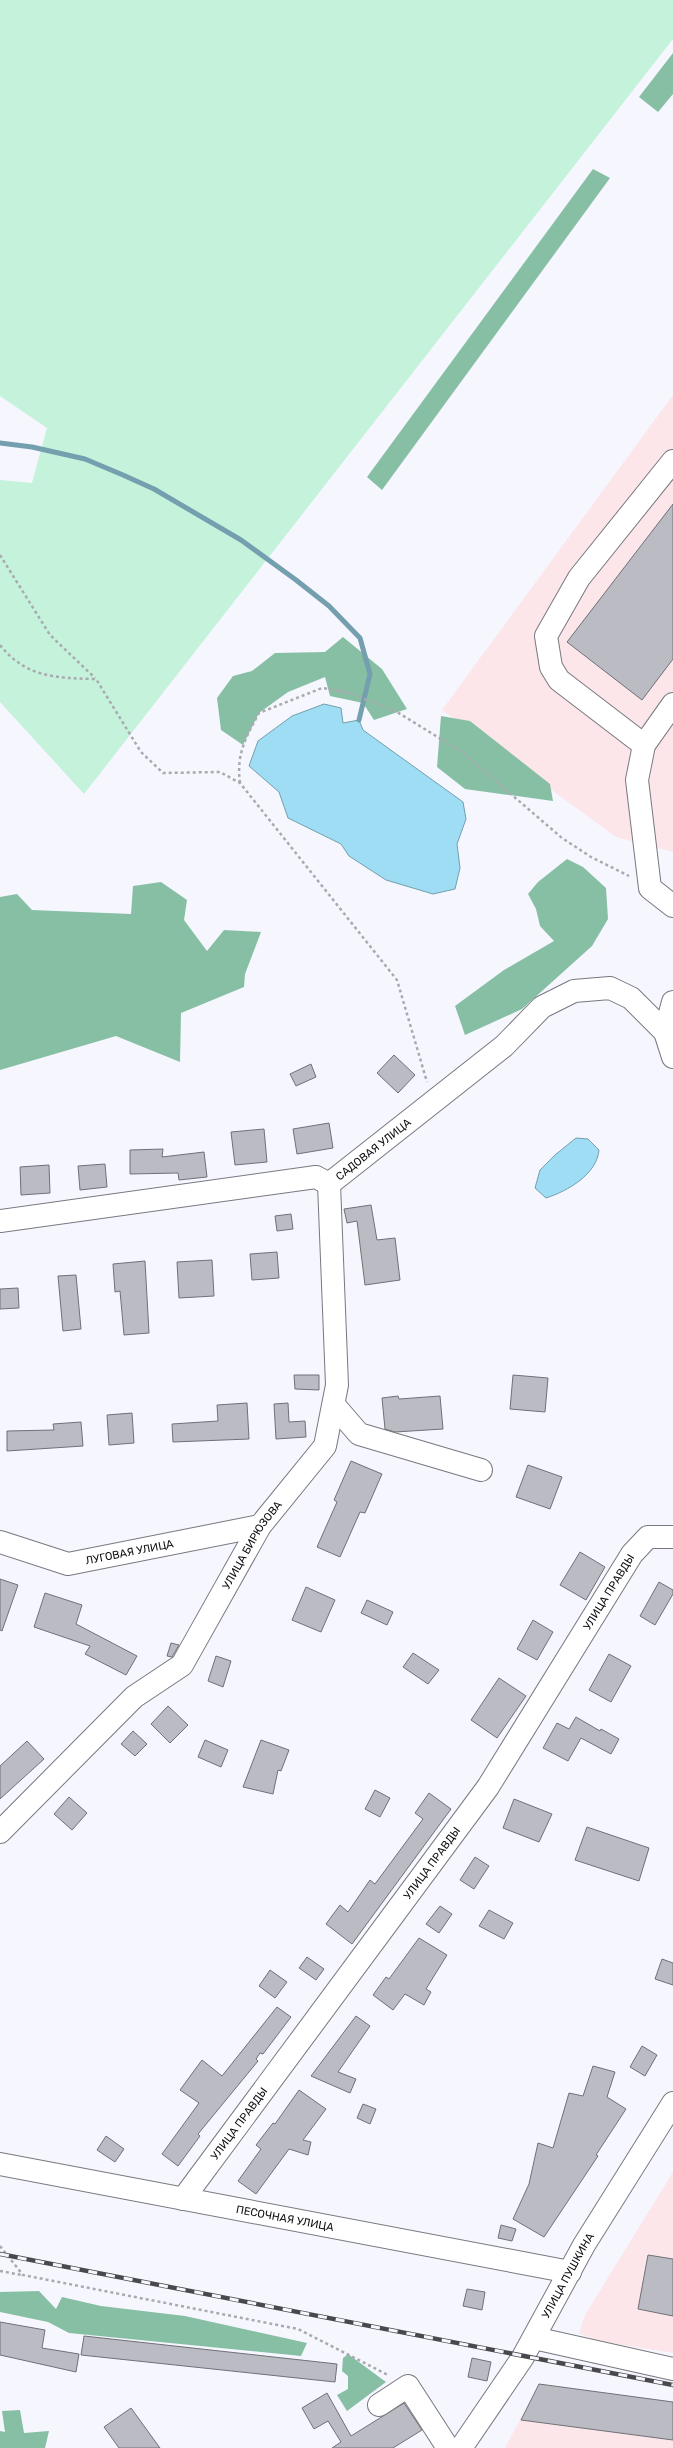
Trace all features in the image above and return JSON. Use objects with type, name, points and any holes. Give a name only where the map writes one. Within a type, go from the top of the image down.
[{"type":"street","points":[[644,745],[559,680],[551,667],[546,636],[579,578],[673,461]]},
{"type":"street","points":[[673,704],[644,745],[637,780],[650,888],[673,906]]},
{"type":"street","name":"САДОВАЯ УЛИЦА","points":[[0,1221],[316,1177],[329,1184],[504,1046],[542,1007],[574,991],[610,988],[631,998],[665,1032],[673,1057]]},
{"type":"street","points":[[665,1032],[673,1002]]},
{"type":"street","name":"УЛИЦА БИРЮЗОВА","points":[[0,1832],[134,1697],[182,1665],[260,1526],[325,1446],[337,1385],[329,1184]]},
{"type":"street","points":[[334,1405],[359,1434],[480,1470]]},
{"type":"street","name":"ЛУГОВАЯ УЛИЦА","points":[[0,1542],[68,1564],[260,1526]]},
{"type":"street","name":"УЛИЦА ПРАВДЫ","points":[[183,2198],[488,1787],[632,1554],[648,1537],[673,1537]]},
{"type":"street","name":"УЛИЦА ПУШКИНА","points":[[461,2448],[534,2338],[570,2272],[673,2103]]},
{"type":"street","name":"ПЕСОЧНАЯ УЛИЦА","points":[[0,2164],[570,2272]]},
{"type":"street","points":[[534,2338],[673,2369]]},
{"type":"street","points":[[379,2405],[408,2386],[448,2448]]},
{"type":"path","points":[[0,555],[50,634],[96,679],[141,752],[163,773],[220,772],[240,783],[397,980],[433,1102]]},
{"type":"path","points":[[0,645],[28,670],[56,678],[96,679]]},
{"type":"path","points":[[240,783],[238,766],[241,753],[259,713],[322,688],[347,692],[397,712],[427,729],[462,752],[562,838],[591,857],[650,888]]},
{"type":"path","points":[[0,2246],[23,2275]]},
{"type":"path","points":[[0,2271],[298,2329],[408,2386]]},
{"type":"shaded area","points":[[673,395],[673,852],[616,837],[442,710]]},
{"type":"shaded area","points":[[673,2172],[673,2353],[597,2341],[579,2333],[585,2315]]},
{"type":"shaded area","points":[[539,2384],[673,2402],[673,2448],[505,2448]]},
{"type":"green space","points":[[0,0],[673,0],[673,39],[84,794],[0,702],[0,480],[32,483],[47,428],[0,396]]},
{"type":"green space","points":[[673,53],[673,94],[658,112],[639,97]]},
{"type":"green space","points":[[593,169],[610,178],[382,490],[367,477]]},
{"type":"green space","points":[[343,637],[382,669],[407,709],[374,720],[363,703],[330,696],[325,677],[288,692],[259,713],[243,745],[221,730],[217,698],[233,676],[252,671],[275,653],[325,652]]},
{"type":"green space","points":[[441,716],[470,721],[550,784],[553,801],[465,789],[437,767]]},
{"type":"green space","points":[[567,859],[583,867],[606,888],[608,919],[592,946],[522,1009],[465,1035],[455,1006],[504,970],[554,941],[540,926],[536,909],[528,894],[538,882]]},
{"type":"green space","points":[[161,882],[187,900],[184,920],[207,951],[224,930],[261,932],[245,974],[244,987],[181,1013],[180,1062],[116,1036],[0,1070],[0,897],[17,894],[32,910],[131,914],[133,886]]},
{"type":"green space","points":[[39,2291],[56,2309],[62,2297],[101,2306],[185,2316],[307,2343],[301,2356],[69,2333],[48,2322],[0,2312],[0,2292]]},
{"type":"green space","points":[[348,2354],[386,2382],[347,2411],[337,2395],[348,2389],[348,2376],[342,2371],[343,2358]]},
{"type":"green space","points":[[20,2410],[24,2433],[49,2431],[45,2448],[0,2448],[0,2431],[5,2432],[2,2411]]},
{"type":"water","points":[[324,704],[341,708],[343,723],[359,720],[363,730],[463,802],[466,819],[457,844],[460,868],[455,889],[433,894],[386,880],[349,856],[341,844],[288,818],[279,792],[249,766],[258,741],[292,716]]},
{"type":"water","points":[[576,1138],[588,1139],[599,1150],[593,1167],[572,1186],[546,1198],[535,1188],[540,1170],[555,1155]]},
{"type":"building","points":[[673,504],[673,659],[642,700],[567,642]]},
{"type":"building","points":[[394,1055],[415,1075],[398,1093],[377,1073]]},
{"type":"building","points":[[311,1064],[316,1077],[296,1086],[290,1074]]},
{"type":"building","points":[[329,1123],[333,1148],[297,1154],[293,1129]]},
{"type":"building","points":[[264,1129],[267,1162],[235,1165],[231,1132]]},
{"type":"building","points":[[163,1149],[162,1157],[204,1152],[207,1177],[179,1180],[178,1173],[130,1174],[130,1150]]},
{"type":"building","points":[[105,1164],[107,1187],[80,1190],[78,1166]]},
{"type":"building","points":[[49,1165],[50,1193],[21,1195],[20,1167]]},
{"type":"building","points":[[371,1205],[377,1240],[395,1238],[400,1280],[365,1285],[357,1221],[347,1223],[344,1209]]},
{"type":"building","points":[[291,1214],[293,1229],[277,1231],[275,1216]]},
{"type":"building","points":[[277,1252],[279,1278],[252,1280],[250,1254]]},
{"type":"building","points":[[212,1260],[214,1296],[179,1298],[177,1262]]},
{"type":"building","points":[[145,1261],[149,1333],[124,1335],[120,1291],[115,1292],[113,1264]]},
{"type":"building","points":[[76,1275],[81,1329],[63,1331],[58,1276]]},
{"type":"building","points":[[18,1288],[19,1308],[0,1309],[0,1289]]},
{"type":"building","points":[[294,1375],[319,1375],[319,1390],[295,1389]]},
{"type":"building","points":[[513,1375],[548,1378],[545,1412],[510,1409]]},
{"type":"building","points":[[398,1396],[399,1399],[440,1396],[443,1429],[395,1432],[385,1429],[382,1398]]},
{"type":"building","points":[[247,1403],[249,1439],[173,1442],[172,1424],[218,1421],[217,1405]]},
{"type":"building","points":[[288,1403],[289,1422],[305,1421],[306,1437],[276,1439],[274,1404]]},
{"type":"building","points":[[132,1413],[134,1443],[109,1445],[107,1415]]},
{"type":"building","points":[[81,1422],[83,1446],[7,1451],[7,1431],[54,1430],[53,1424]]},
{"type":"building","points":[[351,1461],[382,1474],[365,1513],[360,1512],[340,1557],[317,1547],[337,1502],[334,1500]]},
{"type":"building","points":[[528,1465],[562,1477],[550,1509],[516,1497]]},
{"type":"building","points":[[580,1552],[605,1567],[586,1600],[560,1585]]},
{"type":"building","points":[[0,1579],[18,1585],[2,1631],[0,1630]]},
{"type":"building","points":[[659,1582],[673,1590],[673,1594],[655,1625],[640,1616]]},
{"type":"building","points":[[306,1587],[335,1600],[321,1632],[292,1620]]},
{"type":"building","points":[[45,1593],[82,1605],[76,1624],[137,1656],[126,1675],[85,1654],[90,1646],[34,1627]]},
{"type":"building","points":[[367,1600],[393,1612],[387,1625],[361,1613]]},
{"type":"building","points":[[533,1620],[553,1632],[537,1660],[517,1649]]},
{"type":"building","points":[[171,1643],[179,1645],[172,1657],[167,1656]]},
{"type":"building","points":[[413,1653],[439,1670],[428,1684],[403,1667]]},
{"type":"building","points":[[609,1654],[631,1666],[611,1702],[589,1690]]},
{"type":"building","points":[[216,1656],[231,1661],[223,1687],[208,1681]]},
{"type":"building","points":[[499,1678],[526,1696],[497,1738],[471,1720]]},
{"type":"building","points":[[168,1706],[188,1725],[170,1743],[151,1724]]},
{"type":"building","points":[[576,1717],[600,1731],[601,1729],[619,1739],[611,1754],[581,1738],[568,1761],[543,1748],[557,1723],[569,1729]]},
{"type":"building","points":[[133,1731],[147,1744],[135,1756],[121,1744]]},
{"type":"building","points":[[205,1740],[228,1750],[221,1767],[198,1757]]},
{"type":"building","points":[[261,1740],[289,1750],[281,1771],[278,1770],[273,1794],[243,1787]]},
{"type":"building","points":[[27,1741],[44,1759],[0,1799],[0,1766]]},
{"type":"building","points":[[375,1790],[390,1798],[380,1817],[365,1809]]},
{"type":"building","points":[[429,1793],[451,1809],[352,1944],[326,1924],[340,1905],[348,1912],[370,1880],[375,1884],[423,1819],[415,1813]]},
{"type":"building","points":[[69,1797],[87,1813],[72,1830],[54,1814]]},
{"type":"building","points":[[514,1799],[552,1814],[539,1842],[503,1828]]},
{"type":"building","points":[[587,1827],[649,1848],[639,1881],[575,1860]]},
{"type":"building","points":[[475,1857],[489,1866],[474,1889],[460,1880]]},
{"type":"building","points":[[440,1906],[452,1914],[439,1933],[426,1924]]},
{"type":"building","points":[[489,1910],[513,1923],[504,1939],[479,1926]]},
{"type":"building","points":[[419,1938],[447,1955],[426,1989],[431,1992],[424,2005],[405,1994],[393,2010],[373,1995],[386,1977],[389,1979]]},
{"type":"building","points":[[307,1957],[324,1969],[316,1980],[299,1968]]},
{"type":"building","points":[[662,1959],[673,1963],[673,1985],[655,1979]]},
{"type":"building","points":[[270,1970],[287,1982],[275,1998],[259,1986]]},
{"type":"building","points":[[277,2007],[291,2017],[263,2054],[260,2053],[256,2059],[258,2061],[198,2134],[200,2136],[178,2166],[162,2154],[199,2103],[180,2090],[202,2060],[222,2076]]},
{"type":"building","points":[[356,2016],[370,2026],[338,2072],[356,2079],[350,2093],[311,2076]]},
{"type":"building","points":[[642,2046],[657,2055],[645,2076],[630,2067]]},
{"type":"building","points":[[593,2066],[615,2072],[607,2097],[626,2109],[596,2155],[598,2156],[544,2237],[513,2219],[529,2184],[538,2143],[553,2148],[569,2093],[583,2096]]},
{"type":"building","points":[[299,2090],[326,2109],[303,2140],[311,2142],[308,2155],[289,2149],[256,2194],[238,2181],[261,2149],[256,2145],[273,2123],[275,2124]]},
{"type":"building","points":[[363,2104],[376,2109],[370,2124],[357,2118]]},
{"type":"building","points":[[106,2136],[124,2149],[115,2162],[97,2150]]},
{"type":"building","points":[[501,2225],[516,2229],[512,2241],[498,2238]]},
{"type":"building","points":[[648,2255],[673,2259],[673,2316],[638,2309]]},
{"type":"building","points":[[467,2289],[485,2292],[482,2310],[463,2306]]},
{"type":"building","points":[[0,2322],[45,2330],[42,2348],[79,2354],[76,2372],[0,2355]]},
{"type":"building","points":[[84,2336],[337,2364],[335,2382],[81,2355]]},
{"type":"building","points":[[472,2358],[491,2362],[487,2381],[468,2377]]},
{"type":"building","points":[[539,2384],[673,2402],[673,2440],[521,2420]]},
{"type":"building","points":[[327,2393],[351,2436],[404,2403],[422,2430],[393,2448],[332,2448],[341,2442],[328,2421],[314,2429],[302,2408]]},
{"type":"building","points":[[131,2408],[160,2448],[119,2448],[104,2427]]},
{"type":"waterway","points":[[0,443],[32,447],[85,459],[154,489],[241,540],[296,580],[329,606],[360,638],[370,674],[359,720]]},
{"type":"railway","points":[[0,2254],[673,2385]]}]
